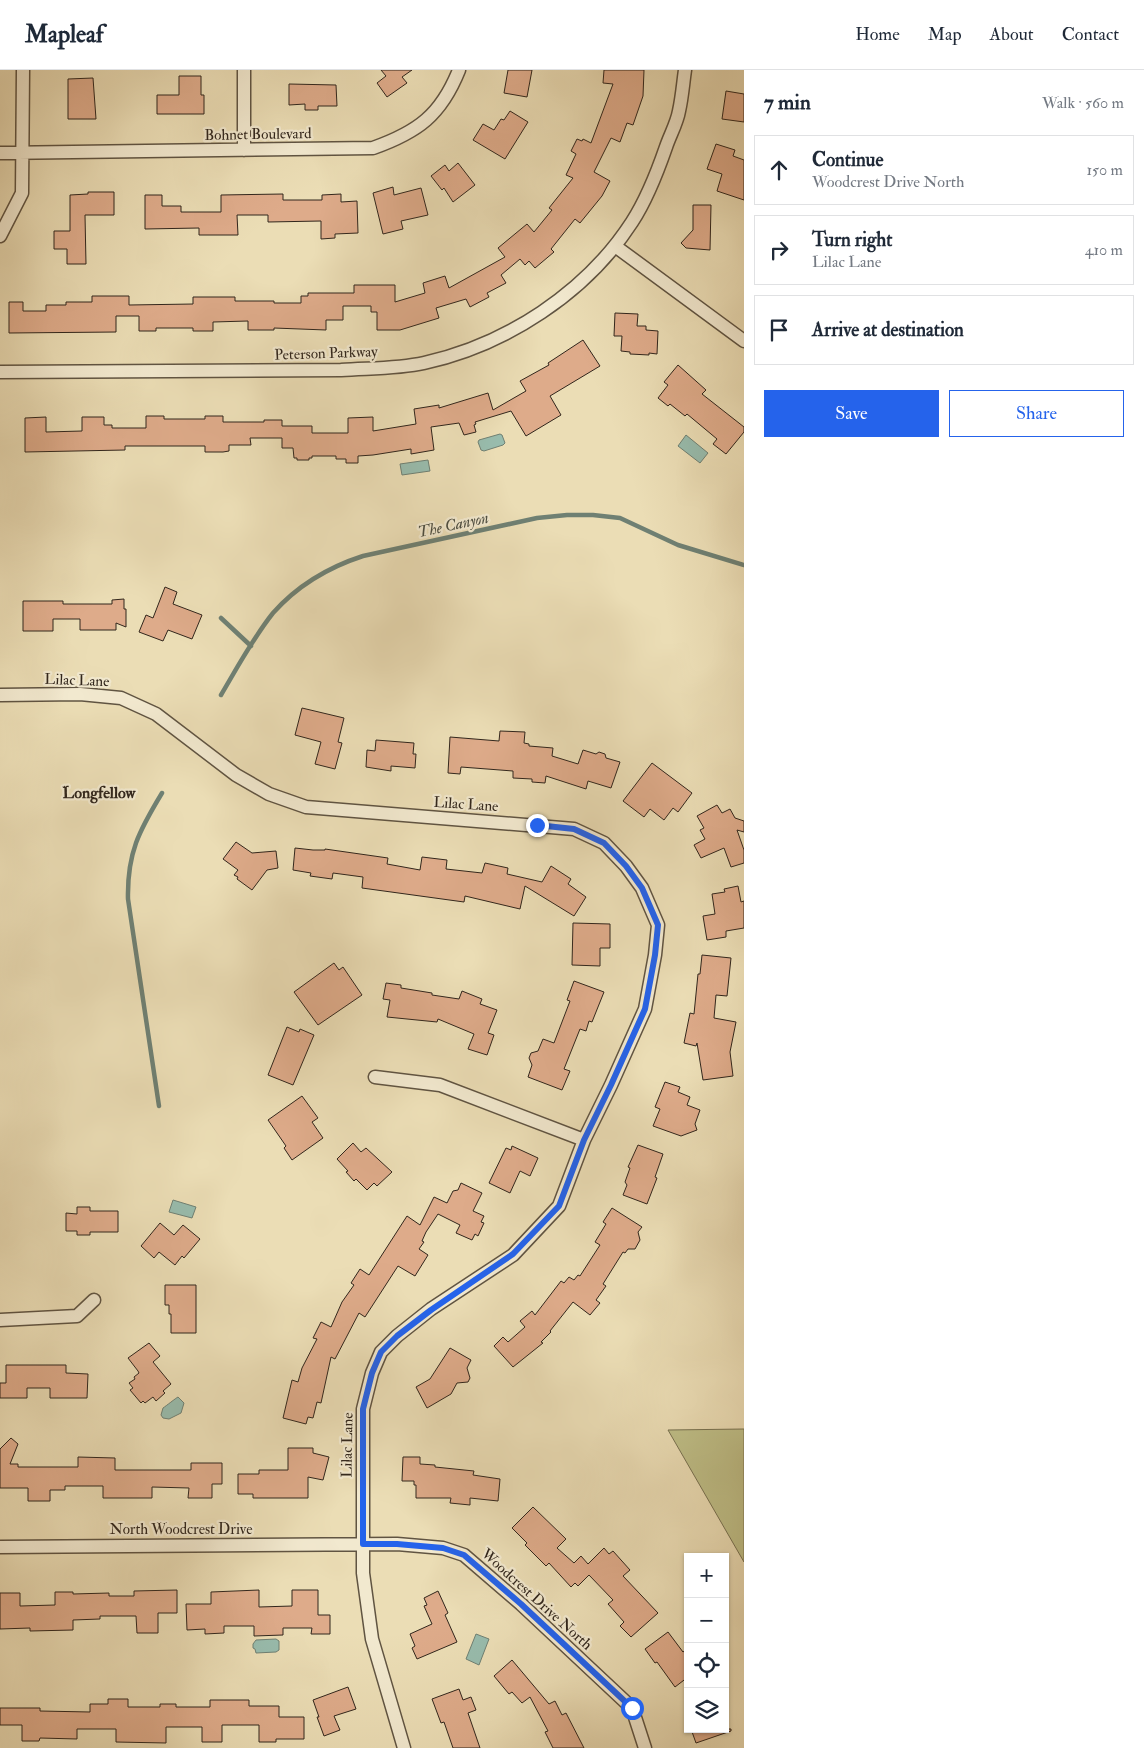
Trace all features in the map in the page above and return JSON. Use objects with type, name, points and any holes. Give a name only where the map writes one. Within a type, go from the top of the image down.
[{"type":"street","points":[[0,236],[22,193],[23,70]]},
{"type":"street","points":[[244,70],[244,150]]},
{"type":"street","name":"Bohnet Boulevard","points":[[0,153],[373,148],[398,139],[418,128],[436,110],[450,90],[459,70]]},
{"type":"street","name":"Peterson Parkway","points":[[0,372],[341,370],[423,363],[462,352],[526,322],[572,289],[615,246],[646,197],[659,167],[679,112],[685,70]]},
{"type":"street","points":[[615,246],[744,341]]},
{"type":"street","name":"Lilac Lane","points":[[0,694],[80,694],[121,698],[156,714],[244,780],[269,794],[306,807],[574,829],[604,843],[626,866],[642,888],[658,925],[655,955],[645,1009],[584,1140],[559,1206],[513,1254],[424,1315],[397,1336],[381,1352],[372,1373],[363,1409],[363,1573],[372,1639],[401,1747]]},
{"type":"street","points":[[375,1077],[440,1085],[584,1140]]},
{"type":"street","points":[[0,1320],[77,1316],[94,1300]]},
{"type":"street","name":"North Woodcrest Drive","points":[[0,1547],[363,1544]]},
{"type":"street","name":"Woodcrest Drive North","points":[[363,1544],[397,1544],[443,1548],[464,1555],[521,1604],[632,1708],[645,1748]]},
{"type":"green space","points":[[744,1429],[744,1562],[668,1430]]},
{"type":"shaded area","points":[[500,434],[505,443],[503,445],[484,451],[481,450],[479,440]]},
{"type":"shaded area","points":[[686,435],[708,453],[700,463],[678,446]]},
{"type":"shaded area","points":[[428,460],[430,471],[402,475],[400,464]]},
{"type":"shaded area","points":[[173,1200],[196,1207],[192,1218],[169,1212]]},
{"type":"shaded area","points":[[178,1397],[184,1403],[181,1413],[169,1419],[163,1418],[161,1415],[163,1408]]},
{"type":"shaded area","points":[[476,1634],[489,1639],[479,1665],[466,1659]]},
{"type":"shaded area","points":[[276,1639],[279,1641],[279,1650],[276,1652],[256,1653],[253,1648],[256,1640]]},
{"type":"building","points":[[381,70],[412,70],[402,77],[407,83],[387,97],[377,83],[386,76]]},
{"type":"building","points":[[508,70],[532,70],[527,97],[504,93]]},
{"type":"building","points":[[604,70],[644,70],[643,96],[633,125],[627,123],[620,142],[611,138],[594,172],[610,181],[602,196],[580,223],[575,219],[551,249],[554,252],[535,268],[529,261],[525,265],[520,259],[501,275],[506,283],[487,293],[489,297],[470,307],[466,299],[436,308],[439,318],[400,330],[377,330],[377,312],[371,312],[371,306],[343,306],[343,320],[326,320],[326,330],[274,328],[274,330],[248,330],[248,321],[213,322],[213,331],[193,331],[193,328],[156,328],[156,331],[139,331],[139,316],[116,316],[116,332],[9,333],[9,302],[23,302],[23,311],[46,311],[46,305],[66,305],[66,302],[92,302],[92,296],[129,296],[129,305],[193,304],[193,297],[235,297],[235,301],[301,303],[301,296],[308,296],[308,293],[354,293],[354,285],[395,285],[395,302],[425,293],[423,283],[445,276],[449,288],[505,257],[498,248],[527,224],[534,232],[552,210],[549,208],[573,178],[566,175],[576,154],[571,151],[577,139],[582,141],[583,139],[591,143],[613,84],[603,83]]},
{"type":"building","points":[[179,76],[201,76],[204,114],[157,114],[157,95],[179,95]]},
{"type":"building","points":[[93,78],[96,119],[68,119],[68,79]]},
{"type":"building","points":[[289,84],[336,85],[337,106],[318,106],[318,110],[305,110],[305,104],[289,105]]},
{"type":"building","points":[[726,91],[744,94],[744,122],[722,119]]},
{"type":"building","points":[[510,111],[528,122],[505,159],[473,140],[483,124],[494,130],[501,119],[504,120]]},
{"type":"building","points":[[716,144],[735,150],[733,156],[744,160],[744,200],[717,191],[722,174],[707,169]]},
{"type":"building","points":[[458,163],[475,185],[453,202],[444,188],[442,190],[431,176],[445,165],[449,171]]},
{"type":"building","points":[[393,187],[394,195],[421,188],[428,215],[401,221],[403,229],[383,234],[373,193]]},
{"type":"building","points":[[88,192],[114,192],[114,215],[85,215],[86,264],[67,264],[67,249],[54,249],[54,231],[70,231],[70,195],[88,194]]},
{"type":"building","points":[[283,194],[283,200],[322,200],[322,195],[341,194],[341,202],[357,201],[358,233],[335,234],[335,238],[321,239],[321,221],[268,222],[268,215],[237,215],[238,235],[199,235],[199,228],[145,229],[145,195],[162,195],[162,206],[181,206],[181,212],[221,212],[221,195]]},
{"type":"building","points":[[693,205],[711,205],[710,250],[686,248],[681,243],[693,230]]},
{"type":"building","points":[[615,313],[638,314],[637,326],[646,326],[646,330],[658,331],[657,354],[630,354],[630,352],[621,351],[622,336],[614,336]]},
{"type":"building","points":[[583,340],[600,366],[550,396],[561,415],[526,436],[511,411],[475,422],[476,432],[464,435],[459,423],[431,427],[434,450],[411,454],[411,449],[358,456],[358,463],[346,463],[346,459],[336,459],[336,456],[312,456],[309,460],[297,460],[297,458],[294,458],[293,448],[282,448],[282,438],[250,438],[251,445],[229,445],[229,451],[223,452],[205,452],[205,446],[125,446],[125,450],[25,452],[25,418],[46,417],[46,432],[82,431],[82,417],[104,417],[104,425],[112,425],[112,428],[146,428],[146,416],[164,416],[164,419],[205,419],[205,416],[223,416],[223,422],[282,420],[282,426],[312,426],[312,433],[348,433],[348,418],[373,417],[373,431],[416,424],[414,409],[439,405],[439,408],[488,393],[493,410],[526,391],[520,381],[549,365],[548,363]]},
{"type":"building","points":[[678,365],[706,390],[702,394],[744,427],[744,432],[726,454],[713,444],[717,439],[687,414],[685,416],[670,404],[668,406],[658,398],[668,385],[664,382]]},
{"type":"building","points":[[165,587],[177,592],[173,604],[202,615],[192,639],[168,630],[163,641],[139,632],[146,615],[153,618]]},
{"type":"building","points":[[124,599],[126,627],[116,623],[116,630],[80,630],[80,619],[53,619],[53,631],[23,631],[23,601],[63,601],[63,604],[112,604],[112,600]]},
{"type":"building","points":[[302,708],[344,718],[338,742],[342,743],[335,769],[315,764],[321,742],[295,735]]},
{"type":"building","points":[[500,731],[525,732],[524,743],[529,744],[529,746],[553,748],[552,756],[578,764],[583,750],[596,754],[599,752],[605,754],[606,758],[620,762],[611,788],[588,781],[586,789],[546,776],[545,783],[532,782],[532,779],[513,778],[513,771],[461,767],[460,774],[448,773],[450,737],[499,741]]},
{"type":"building","points":[[376,740],[414,743],[413,754],[416,754],[415,768],[391,766],[391,771],[366,767],[367,750],[375,751]]},
{"type":"building","points":[[652,763],[692,793],[678,812],[673,808],[664,820],[650,809],[644,817],[623,801]]},
{"type":"building","points":[[717,805],[722,813],[730,809],[735,818],[744,821],[744,832],[737,830],[744,850],[744,863],[731,867],[724,848],[701,858],[694,845],[705,839],[700,830],[704,828],[697,816]]},
{"type":"building","points":[[236,842],[252,853],[276,851],[278,868],[267,870],[252,890],[234,875],[238,870],[223,859]]},
{"type":"building","points":[[295,848],[325,849],[388,858],[387,864],[420,870],[422,857],[447,860],[446,869],[482,873],[485,863],[508,868],[507,874],[542,882],[551,866],[571,879],[568,884],[586,897],[574,916],[525,886],[520,909],[465,896],[464,902],[362,888],[363,877],[333,873],[332,879],[310,876],[311,873],[293,870]]},
{"type":"building","points":[[738,886],[741,902],[744,901],[744,928],[726,931],[726,937],[707,940],[703,916],[715,914],[712,894],[725,892],[724,889]]},
{"type":"building","points":[[573,923],[610,924],[610,948],[600,948],[600,966],[572,965]]},
{"type":"building","points":[[702,955],[731,958],[727,996],[716,995],[714,1018],[736,1022],[730,1052],[733,1076],[703,1080],[697,1043],[696,1046],[684,1043],[690,1013],[694,1014]]},
{"type":"building","points":[[334,963],[339,970],[343,967],[362,995],[318,1025],[294,992]]},
{"type":"building","points":[[574,981],[604,992],[592,1022],[589,1021],[586,1031],[580,1029],[564,1069],[570,1071],[562,1090],[528,1077],[532,1065],[529,1058],[531,1053],[538,1051],[543,1039],[554,1043],[570,1001],[567,1000]]},
{"type":"building","points":[[386,983],[401,985],[401,988],[432,993],[432,995],[459,999],[462,991],[482,999],[480,1004],[497,1010],[488,1033],[494,1035],[487,1055],[468,1049],[474,1034],[438,1019],[437,1022],[387,1017],[390,1000],[383,999]]},
{"type":"building","points":[[287,1027],[299,1032],[300,1029],[314,1035],[293,1085],[268,1075]]},
{"type":"building","points":[[665,1082],[680,1087],[678,1092],[690,1097],[687,1105],[700,1110],[695,1124],[697,1130],[681,1136],[653,1126],[660,1109],[655,1107]]},
{"type":"building","points":[[302,1096],[318,1118],[312,1122],[323,1138],[292,1160],[284,1148],[286,1146],[268,1120]]},
{"type":"building","points":[[353,1143],[361,1152],[366,1148],[392,1172],[377,1186],[374,1183],[367,1190],[356,1179],[354,1181],[337,1159]]},
{"type":"building","points":[[638,1145],[663,1154],[655,1177],[657,1178],[647,1204],[623,1195],[627,1185],[625,1182],[630,1168],[628,1167]]},
{"type":"building","points":[[512,1146],[538,1158],[530,1176],[520,1171],[510,1193],[489,1183],[506,1148],[511,1150]]},
{"type":"building","points":[[461,1183],[482,1193],[473,1211],[484,1216],[481,1222],[484,1223],[478,1236],[475,1234],[472,1240],[456,1233],[460,1225],[438,1214],[426,1232],[422,1241],[424,1242],[419,1249],[428,1255],[415,1276],[398,1266],[365,1317],[359,1313],[335,1359],[331,1357],[321,1403],[317,1402],[313,1418],[308,1417],[306,1424],[283,1418],[292,1380],[298,1382],[302,1368],[317,1339],[313,1338],[321,1322],[331,1327],[342,1302],[354,1285],[351,1283],[360,1269],[369,1275],[407,1216],[420,1225],[434,1197],[447,1203],[453,1191],[458,1190]]},
{"type":"building","points":[[77,1207],[90,1207],[90,1211],[118,1211],[118,1232],[90,1232],[90,1235],[77,1235],[77,1231],[66,1231],[66,1213],[77,1214]]},
{"type":"building","points":[[612,1208],[642,1227],[638,1232],[640,1240],[635,1249],[628,1249],[625,1253],[623,1252],[603,1284],[606,1286],[596,1300],[600,1303],[590,1315],[573,1302],[551,1332],[541,1342],[543,1343],[513,1367],[494,1346],[503,1337],[508,1342],[525,1327],[520,1321],[532,1311],[535,1315],[561,1281],[564,1283],[569,1277],[574,1280],[578,1275],[580,1276],[600,1245],[595,1242],[606,1224],[603,1222]]},
{"type":"building","points":[[160,1223],[174,1235],[183,1225],[200,1239],[184,1258],[182,1256],[175,1265],[159,1252],[154,1258],[141,1246]]},
{"type":"building","points":[[165,1285],[196,1285],[196,1333],[171,1333],[171,1314],[169,1314],[169,1305],[165,1305]]},
{"type":"building","points":[[149,1343],[160,1356],[153,1362],[171,1384],[156,1401],[153,1397],[145,1403],[143,1401],[141,1403],[130,1390],[133,1388],[129,1383],[139,1373],[128,1358]]},
{"type":"building","points":[[450,1348],[471,1360],[467,1368],[470,1378],[468,1382],[457,1383],[451,1394],[427,1408],[416,1387],[430,1379]]},
{"type":"building","points":[[6,1365],[66,1365],[66,1373],[88,1374],[87,1398],[50,1398],[50,1388],[27,1388],[27,1398],[0,1398],[0,1383],[6,1383]]},
{"type":"building","points":[[11,1438],[18,1444],[10,1464],[18,1464],[18,1467],[78,1467],[78,1457],[115,1458],[115,1470],[191,1470],[191,1463],[222,1463],[222,1484],[212,1484],[212,1498],[188,1498],[189,1488],[152,1487],[152,1498],[103,1498],[103,1486],[65,1486],[65,1490],[50,1490],[50,1501],[28,1501],[28,1488],[0,1488],[0,1449]]},
{"type":"building","points":[[288,1448],[313,1448],[313,1453],[329,1457],[323,1480],[308,1477],[308,1498],[253,1498],[253,1494],[238,1494],[238,1474],[259,1474],[259,1470],[288,1470]]},
{"type":"building","points":[[403,1457],[420,1457],[420,1464],[474,1471],[473,1475],[500,1479],[498,1501],[470,1498],[470,1505],[450,1503],[451,1498],[416,1498],[416,1485],[414,1485],[414,1481],[402,1481]]},
{"type":"building","points":[[533,1507],[566,1539],[557,1548],[574,1563],[581,1556],[588,1564],[604,1548],[609,1554],[613,1551],[630,1570],[623,1576],[658,1613],[631,1637],[620,1626],[624,1622],[608,1604],[613,1600],[589,1575],[578,1586],[575,1583],[571,1587],[549,1563],[546,1566],[525,1545],[527,1543],[512,1528]]},
{"type":"building","points":[[177,1590],[177,1613],[158,1613],[158,1633],[137,1633],[136,1616],[100,1616],[100,1619],[73,1620],[73,1630],[30,1631],[30,1628],[0,1629],[0,1593],[20,1593],[20,1606],[55,1605],[55,1592],[73,1592],[73,1594],[109,1593],[109,1596],[134,1596],[134,1591]]},
{"type":"building","points":[[259,1590],[259,1607],[292,1606],[292,1590],[318,1590],[318,1615],[330,1615],[330,1634],[311,1634],[312,1628],[283,1628],[283,1635],[254,1636],[254,1626],[224,1626],[224,1633],[205,1634],[205,1629],[187,1630],[186,1604],[211,1604],[211,1592]]},
{"type":"building","points":[[438,1591],[448,1613],[445,1615],[457,1642],[417,1659],[412,1648],[415,1646],[410,1634],[432,1624],[424,1606],[427,1605],[424,1598]]},
{"type":"building","points":[[668,1632],[684,1651],[684,1680],[675,1687],[645,1649]]},
{"type":"building","points":[[512,1660],[549,1704],[555,1701],[562,1715],[566,1713],[584,1748],[553,1748],[545,1732],[548,1731],[530,1697],[522,1703],[512,1692],[509,1694],[494,1676]]},
{"type":"building","points":[[348,1687],[356,1709],[334,1716],[340,1730],[324,1736],[313,1700]]},
{"type":"building","points":[[459,1689],[463,1700],[471,1697],[476,1710],[468,1713],[480,1748],[453,1748],[444,1722],[441,1723],[432,1699]]},
{"type":"building","points":[[108,1699],[128,1699],[128,1707],[160,1707],[160,1704],[176,1704],[176,1707],[210,1707],[210,1700],[249,1700],[249,1706],[279,1706],[279,1717],[304,1717],[304,1739],[276,1739],[276,1742],[259,1742],[259,1725],[222,1725],[222,1742],[202,1742],[202,1727],[166,1727],[166,1743],[116,1742],[116,1729],[77,1729],[77,1739],[40,1738],[39,1741],[22,1741],[22,1725],[0,1725],[0,1708],[40,1708],[40,1711],[90,1712],[90,1704],[108,1704]]},
{"type":"building","points":[[692,1733],[725,1733],[696,1743]]},
{"type":"waterway","name":"The Canyon","points":[[221,695],[259,633],[282,603],[303,586],[326,572],[363,556],[537,518],[593,515],[620,518],[678,545],[744,565]]},
{"type":"waterway","points":[[221,618],[251,646]]},
{"type":"waterway","points":[[159,1106],[128,899],[128,883],[132,855],[136,843],[162,793]]},
{"type":"district","name":"Longfellow","points":[[99,792]]},
{"type":"route","points":[[537,825],[574,829],[604,843],[626,866],[642,888],[658,925],[655,955],[645,1009],[584,1140],[559,1206],[513,1254],[431,1310],[397,1336],[381,1352],[372,1373],[363,1409],[363,1544],[397,1544],[443,1548],[464,1555],[521,1604],[632,1708]]}]
